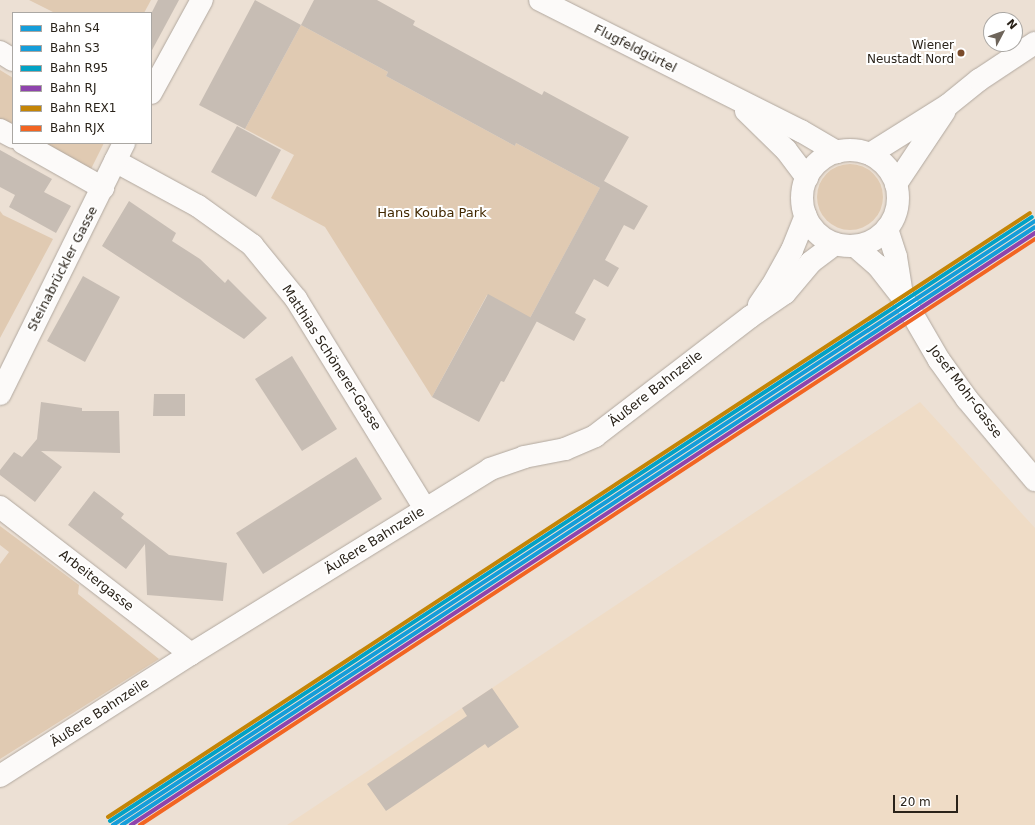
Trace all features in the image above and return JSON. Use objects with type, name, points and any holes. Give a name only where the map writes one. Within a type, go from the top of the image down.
[{"type":"street","points":[[152,90],[202,0]]},
{"type":"street","name":"Flugfeldgürtel","points":[[540,0],[801,131],[837,152]]},
{"type":"street","points":[[870,154],[948,105],[979,80],[1035,43]]},
{"type":"street","points":[[0,52],[12,59]]},
{"type":"street","name":"Flugfeldgürtel","points":[[731,97],[786,150],[806,178]]},
{"type":"street","points":[[896,184],[948,105]]},
{"type":"street","points":[[0,130],[12,136]]},
{"type":"street","points":[[25,144],[103,188]]},
{"type":"street","name":"Äußere Bahnzeile","points":[[0,776],[191,654],[490,469],[524,457],[565,449],[595,436],[750,317],[785,293],[811,262],[845,245],[871,241],[887,229],[893,219],[897,207],[898,195],[896,184],[890,172],[880,161],[870,154],[853,150],[837,152],[819,162],[806,178],[803,188],[802,202],[806,216],[812,228],[823,238],[845,245]]},
{"type":"street","name":"Steinabrückler Gasse","points":[[0,394],[120,152]]},
{"type":"street","name":"Matthias Schönerer-Gasse","points":[[120,152],[252,245],[296,299],[425,509]]},
{"type":"street","name":"Äußere Bahnzeile","points":[[750,317],[776,280],[792,250],[806,216]]},
{"type":"street","name":"Josef Mohr-Gasse","points":[[887,229],[896,257],[903,298]]},
{"type":"street","name":"Josef Mohr-Gasse","points":[[845,245],[878,266],[903,298],[939,360],[967,399],[1035,480]]},
{"type":"street","name":"Arbeitergasse","points":[[0,507],[191,654]]},
{"type":"shaded area","points":[[920,402],[1035,528],[1035,825],[287,825]]},
{"type":"green space","points":[[29,0],[151,0],[145,12],[53,12]]},
{"type":"green space","name":"Hans Kouba Park","points":[[301,25],[388,72],[386,76],[515,146],[516,143],[600,188],[530,318],[487,295],[432,397],[325,227],[271,198],[294,155],[245,129]]},
{"type":"green space","points":[[0,70],[12,77],[12,126],[0,120]]},
{"type":"green space","points":[[45,144],[104,144],[91,169]]},
{"type":"green space","points":[[850,164],[863,167],[873,174],[880,184],[883,197],[880,210],[873,220],[863,227],[850,230],[837,227],[827,220],[820,210],[817,197],[820,184],[827,174],[837,167]]},
{"type":"green space","points":[[0,211],[3,215],[53,239],[0,338]]},
{"type":"green space","points":[[0,526],[79,585],[78,594],[159,659],[0,759],[0,564],[9,552],[0,545]]},
{"type":"building","points":[[158,0],[179,0],[152,50],[152,12]]},
{"type":"building","points":[[255,0],[301,25],[245,129],[199,105]]},
{"type":"building","points":[[314,0],[377,0],[415,21],[413,25],[542,95],[544,91],[629,137],[604,181],[648,206],[634,230],[624,225],[605,260],[619,268],[608,287],[594,279],[575,313],[586,319],[574,341],[530,318],[600,188],[516,143],[515,146],[386,76],[388,72],[301,25]]},
{"type":"building","points":[[237,126],[281,150],[256,197],[211,172]]},
{"type":"building","points":[[0,150],[52,179],[44,192],[71,206],[56,233],[9,207],[15,195],[0,187]]},
{"type":"building","points":[[129,201],[176,233],[172,241],[200,259],[225,283],[228,279],[267,318],[244,339],[102,246]]},
{"type":"building","points":[[83,276],[120,297],[85,362],[47,341]]},
{"type":"building","points":[[488,294],[537,321],[504,382],[501,381],[479,422],[432,397]]},
{"type":"building","points":[[292,356],[337,429],[302,451],[255,379]]},
{"type":"building","points":[[154,394],[185,394],[185,416],[153,416]]},
{"type":"building","points":[[41,402],[82,408],[82,411],[119,411],[120,453],[41,451],[62,467],[35,502],[0,475],[0,470],[14,452],[22,457],[37,439]]},
{"type":"building","points":[[356,457],[382,499],[263,574],[236,533]]},
{"type":"building","points":[[94,491],[124,514],[121,518],[169,555],[227,563],[223,601],[147,595],[145,544],[126,569],[68,525]]},
{"type":"building","points":[[492,688],[519,727],[488,748],[485,744],[386,811],[367,784],[467,716],[462,708]]},
{"type":"rail line","name":"REX1","points":[[108,817],[1030,213]]},
{"type":"rail line","name":"R95","points":[[110,821],[1032,217]]},
{"type":"rail line","name":"S4","points":[[113,825],[1035,221]]},
{"type":"rail line","name":"S3","points":[[122,825],[1035,227]]},
{"type":"rail line","name":"RJ","points":[[131,825],[1035,233]]},
{"type":"rail line","name":"RJX","points":[[140,825],[1035,239]]},
{"type":"place","name":"Wiener Neustadt Nord","points":[[961,53]]}]
